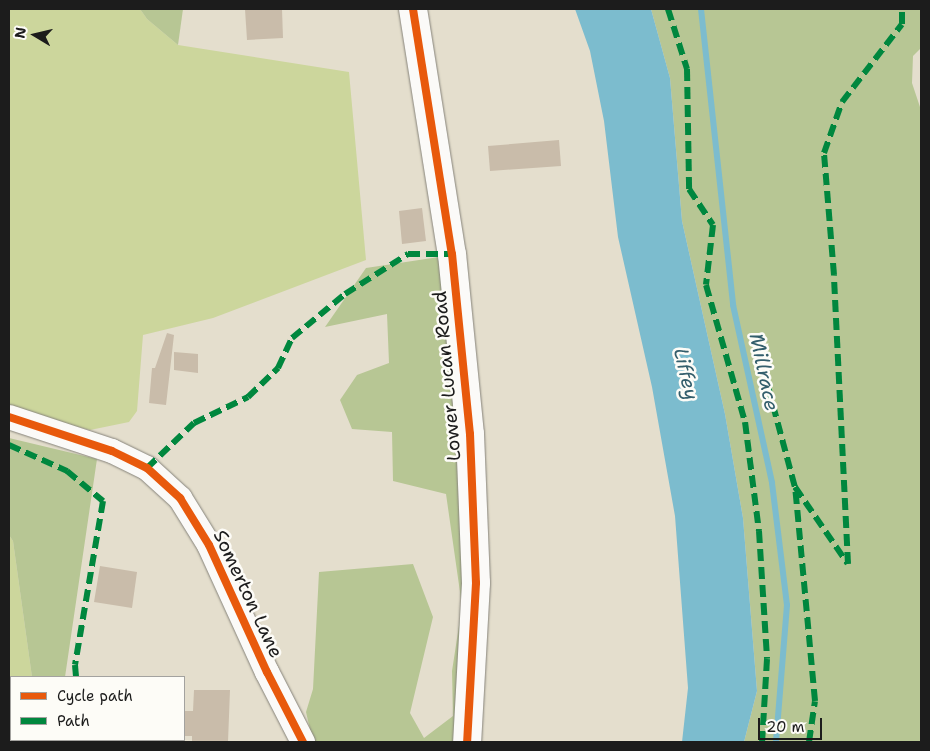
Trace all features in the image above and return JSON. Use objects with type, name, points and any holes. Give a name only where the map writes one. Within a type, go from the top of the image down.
[{"type":"street","name":"Lower Lucan Road","points":[[413,9],[453,263],[470,434],[476,583],[467,742]]},
{"type":"street","name":"Somerton Lane","points":[[9,417],[112,451],[147,468],[180,498],[209,545],[303,742]]},
{"type":"green space","points":[[9,9],[140,9],[147,19],[178,45],[349,72],[366,260],[213,318],[143,335],[137,411],[129,422],[90,430],[9,410]]},
{"type":"green space","points":[[140,9],[183,9],[178,45],[147,19]]},
{"type":"green space","points":[[651,9],[921,9],[921,48],[913,56],[912,83],[921,110],[921,742],[744,742],[757,691],[743,518],[725,414],[682,221],[670,78]]},
{"type":"green space","points":[[439,257],[457,422],[464,623],[456,742],[313,742],[306,712],[313,689],[319,572],[413,564],[433,617],[410,713],[424,738],[453,716],[452,671],[462,606],[446,494],[393,481],[392,432],[352,429],[340,400],[357,375],[389,363],[387,314],[325,327],[366,268]]},
{"type":"green space","points":[[9,438],[97,459],[65,676],[32,676],[13,541],[9,535]]},
{"type":"green space","points":[[9,535],[13,541],[32,676],[10,676],[10,741],[41,742],[9,742]]},
{"type":"water","name":"Liffey","points":[[575,9],[651,9],[670,78],[682,221],[725,414],[743,518],[757,691],[744,742],[682,742],[688,688],[675,516],[652,387],[618,237],[604,121],[590,51]]},
{"type":"building","points":[[245,9],[282,9],[283,38],[247,40]]},
{"type":"building","points":[[559,140],[561,166],[490,171],[488,146]]},
{"type":"building","points":[[422,208],[426,241],[402,244],[399,211]]},
{"type":"building","points":[[167,333],[174,335],[166,405],[149,403],[152,368],[155,368]]},
{"type":"building","points":[[174,352],[198,354],[198,373],[174,370]]},
{"type":"building","points":[[100,566],[137,572],[132,608],[94,602]]},
{"type":"building","points":[[194,690],[230,690],[228,742],[192,742],[192,736],[185,736],[185,711],[193,711]]},
{"type":"waterway","name":"Millrace","points":[[701,9],[733,305],[772,483],[787,605],[776,742]]},
{"type":"marked path","points":[[668,9],[687,69],[689,189],[713,225],[706,285],[745,422],[759,531],[767,659],[762,742]]},
{"type":"marked path","points":[[809,742],[815,701],[795,487],[848,564],[834,275],[824,153],[842,102],[902,24],[902,9]]},
{"type":"marked path","points":[[147,468],[194,423],[248,397],[278,368],[292,338],[345,294],[408,254],[452,254]]},
{"type":"marked path","points":[[759,353],[795,487]]},
{"type":"marked path","points":[[9,445],[67,471],[103,501],[75,665],[76,676]]},
{"type":"cycle path","points":[[413,9],[452,254],[470,434],[476,583],[467,742]]},
{"type":"cycle path","points":[[9,417],[112,451],[147,468],[180,498],[209,545],[267,672],[303,742]]}]
